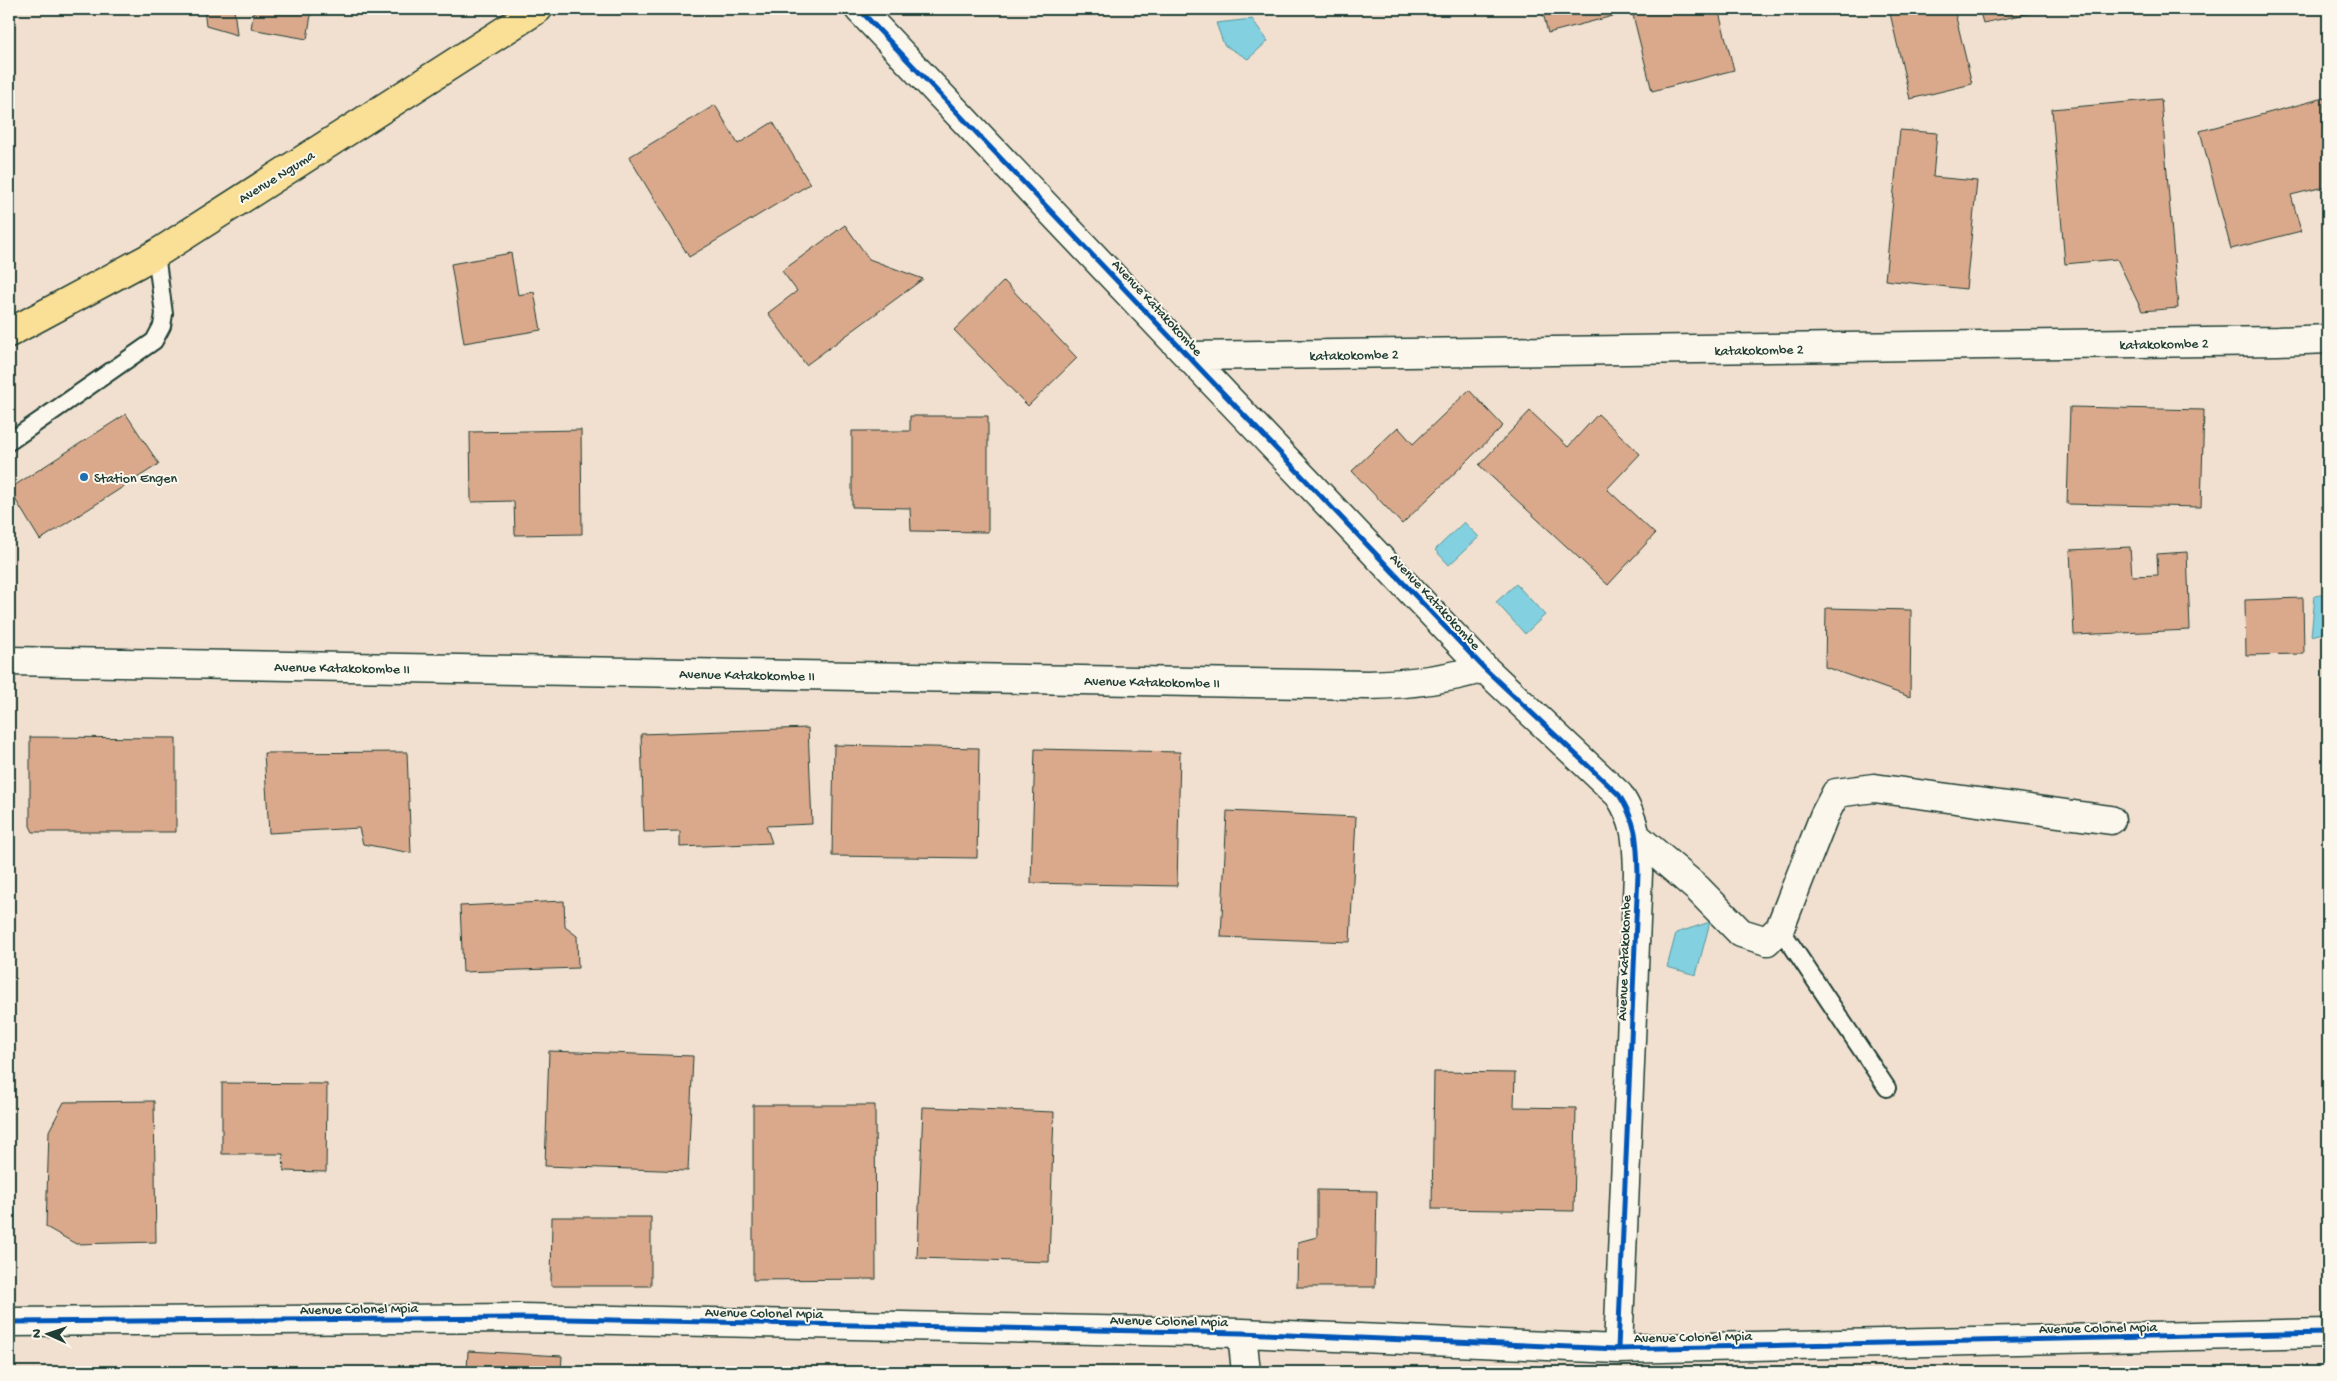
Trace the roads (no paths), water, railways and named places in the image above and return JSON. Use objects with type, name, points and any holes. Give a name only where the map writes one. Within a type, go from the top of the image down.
[{"type":"main road","name":"Avenue Nguma","points":[[9,333],[156,254],[538,9]]},
{"type":"street","name":"Avenue Katakokombe","points":[[859,9],[1484,668],[1619,795],[1631,814],[1637,836],[1637,892],[1618,1349]]},
{"type":"street","name":"katakokombe 2","points":[[1189,356],[2278,342],[2328,339]]},
{"type":"street","name":"Avenue Katakokombe II","points":[[9,661],[1368,684],[1410,684],[1452,678],[1484,668]]},
{"type":"street","points":[[1637,836],[1698,889],[1741,933],[1767,941],[1780,928],[1824,816],[1836,793],[1874,788],[2111,820]]},
{"type":"street","name":"Avenue Colonel Mpia","points":[[9,1322],[520,1318],[1242,1333],[1618,1349],[2328,1333]]},
{"type":"street","points":[[1242,1333],[1246,1372]]},
{"type":"lane","points":[[9,442],[154,341],[162,326],[164,314],[156,254]]},
{"type":"lane","points":[[1780,928],[1886,1088]]},
{"type":"water","points":[[1252,19],[1268,41],[1248,59],[1224,45],[1216,23]]},
{"type":"water","points":[[1464,522],[1479,537],[1449,565],[1435,550]]},
{"type":"water","points":[[1516,584],[1545,615],[1525,634],[1496,602]]},
{"type":"water","points":[[2328,593],[2328,632],[2311,636],[2315,596]]},
{"type":"water","points":[[1710,922],[1696,975],[1667,967],[1676,933]]},
{"type":"place","name":"Station Engen","points":[[84,477]]}]
